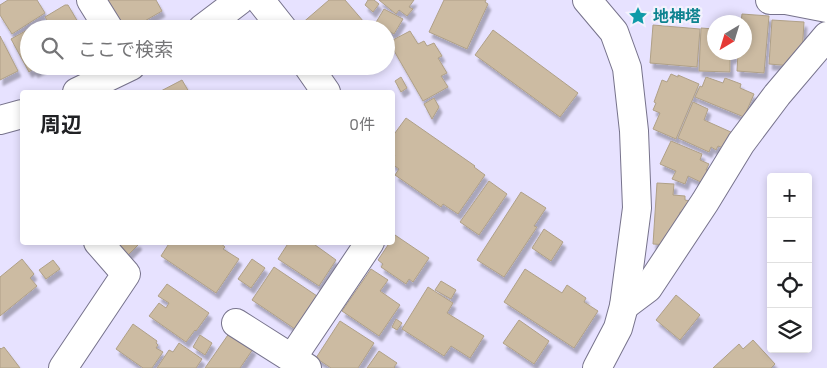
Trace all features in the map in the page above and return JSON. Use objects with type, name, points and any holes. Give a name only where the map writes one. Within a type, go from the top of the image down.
[{"type":"street","points":[[91,0],[103,20]]},
{"type":"street","points":[[214,20],[240,0]]},
{"type":"street","points":[[260,0],[276,20]]},
{"type":"street","points":[[588,0],[614,32],[627,68],[634,131],[637,208],[624,306],[618,328],[597,368]]},
{"type":"street","points":[[770,0],[786,0],[827,8]]},
{"type":"street","points":[[624,306],[648,288],[705,202],[741,143],[777,95],[827,36]]},
{"type":"street","points":[[80,90],[111,75]]},
{"type":"street","points":[[314,75],[325,90]]},
{"type":"street","points":[[0,120],[20,115]]},
{"type":"street","points":[[63,368],[126,274],[101,245]]},
{"type":"street","points":[[236,323],[299,363],[368,245]]},
{"type":"building","points":[[8,0],[37,0],[45,13],[34,20],[20,20],[20,29],[12,34],[0,15],[0,5]]},
{"type":"building","points":[[106,0],[156,0],[162,11],[146,20],[118,20]]},
{"type":"building","points":[[329,0],[345,0],[362,20],[306,20]]},
{"type":"building","points":[[368,0],[374,0],[379,4],[373,12],[365,5]]},
{"type":"building","points":[[379,0],[414,0],[409,7],[413,9],[407,16],[399,10],[396,14]]},
{"type":"building","points":[[444,0],[486,0],[485,2],[488,4],[467,49],[429,32]]},
{"type":"building","points":[[68,5],[77,20],[47,20],[45,17]]},
{"type":"building","points":[[384,9],[403,19],[395,32],[395,20],[377,20]]},
{"type":"building","points":[[742,14],[769,16],[764,73],[737,71],[738,60],[752,60],[752,15]]},
{"type":"building","points":[[772,20],[804,22],[802,54],[794,53],[793,66],[769,64]]},
{"type":"building","points":[[653,25],[700,29],[697,67],[650,63]]},
{"type":"building","points":[[701,28],[707,28],[707,60],[730,60],[730,72],[699,71]]},
{"type":"building","points":[[493,30],[578,93],[560,117],[475,55]]},
{"type":"building","points":[[410,31],[418,44],[424,41],[427,46],[434,43],[442,56],[438,58],[447,73],[441,76],[448,87],[423,101],[395,52],[395,39]]},
{"type":"building","points":[[20,34],[20,56],[11,39]]},
{"type":"building","points":[[0,36],[18,71],[0,80]]},
{"type":"building","points":[[671,74],[699,84],[676,139],[653,129],[660,113],[653,110],[656,103],[654,102],[662,80],[667,82]]},
{"type":"building","points":[[401,77],[407,88],[401,92],[395,81]]},
{"type":"building","points":[[706,77],[723,83],[725,78],[741,84],[740,88],[754,94],[744,117],[695,97]]},
{"type":"building","points":[[182,80],[188,90],[163,90]]},
{"type":"building","points":[[434,98],[439,107],[432,119],[424,104]]},
{"type":"building","points":[[693,102],[708,109],[704,120],[733,133],[726,149],[718,146],[716,150],[711,147],[709,152],[678,138]]},
{"type":"building","points":[[406,118],[485,175],[458,214],[443,204],[441,207],[395,175],[399,169],[395,166],[395,133]]},
{"type":"building","points":[[671,141],[702,154],[700,160],[709,164],[706,170],[710,172],[705,184],[688,176],[685,184],[672,179],[676,171],[660,164]]},
{"type":"building","points":[[489,181],[507,194],[479,235],[460,222]]},
{"type":"building","points":[[657,183],[674,184],[673,195],[685,196],[685,200],[689,201],[688,213],[680,212],[679,229],[669,245],[653,244]]},
{"type":"building","points":[[521,192],[546,208],[534,226],[537,227],[504,277],[477,260]]},
{"type":"building","points":[[544,229],[563,242],[551,261],[532,248]]},
{"type":"building","points":[[395,235],[429,258],[413,282],[409,279],[406,284],[381,267],[383,264],[378,260],[388,245],[395,245]]},
{"type":"building","points":[[116,245],[138,245],[127,256]]},
{"type":"building","points":[[168,245],[223,245],[225,247],[223,249],[239,259],[216,293],[161,256]]},
{"type":"building","points":[[287,245],[315,245],[336,260],[319,286],[278,259]]},
{"type":"building","points":[[22,259],[34,274],[30,278],[37,286],[0,316],[0,277]]},
{"type":"building","points":[[252,259],[265,268],[251,288],[238,279]]},
{"type":"building","points":[[53,260],[60,269],[46,279],[39,270]]},
{"type":"building","points":[[274,267],[320,298],[298,331],[252,300]]},
{"type":"building","points":[[371,269],[388,280],[380,291],[400,305],[379,336],[342,311]]},
{"type":"building","points":[[525,269],[562,293],[567,285],[586,298],[584,302],[598,311],[574,348],[504,302]]},
{"type":"building","points":[[441,281],[456,290],[451,299],[435,290]]},
{"type":"building","points":[[167,284],[209,313],[186,342],[149,316],[159,303],[166,308],[169,303],[158,296]]},
{"type":"building","points":[[428,287],[453,303],[447,313],[484,336],[470,358],[451,346],[444,356],[402,329]]},
{"type":"building","points":[[676,295],[700,315],[680,340],[656,320]]},
{"type":"building","points":[[396,319],[402,323],[397,330],[392,327]]},
{"type":"building","points":[[519,320],[549,341],[534,364],[503,343]]},
{"type":"building","points":[[340,321],[374,343],[358,368],[331,368],[316,358]]},
{"type":"building","points":[[133,324],[157,341],[158,345],[156,348],[163,352],[152,368],[143,368],[116,349]]},
{"type":"building","points":[[230,332],[253,349],[240,368],[205,368]]},
{"type":"building","points":[[200,335],[212,343],[205,355],[193,347]]},
{"type":"building","points":[[753,340],[775,364],[771,368],[713,368],[739,344],[743,349]]},
{"type":"building","points":[[179,343],[202,359],[196,368],[157,368],[169,350],[173,352]]},
{"type":"building","points":[[4,347],[20,368],[0,368],[0,348]]},
{"type":"building","points":[[379,351],[397,363],[395,368],[367,368]]},
{"type":"place","name":"地神塔","points":[[638,16]]}]
